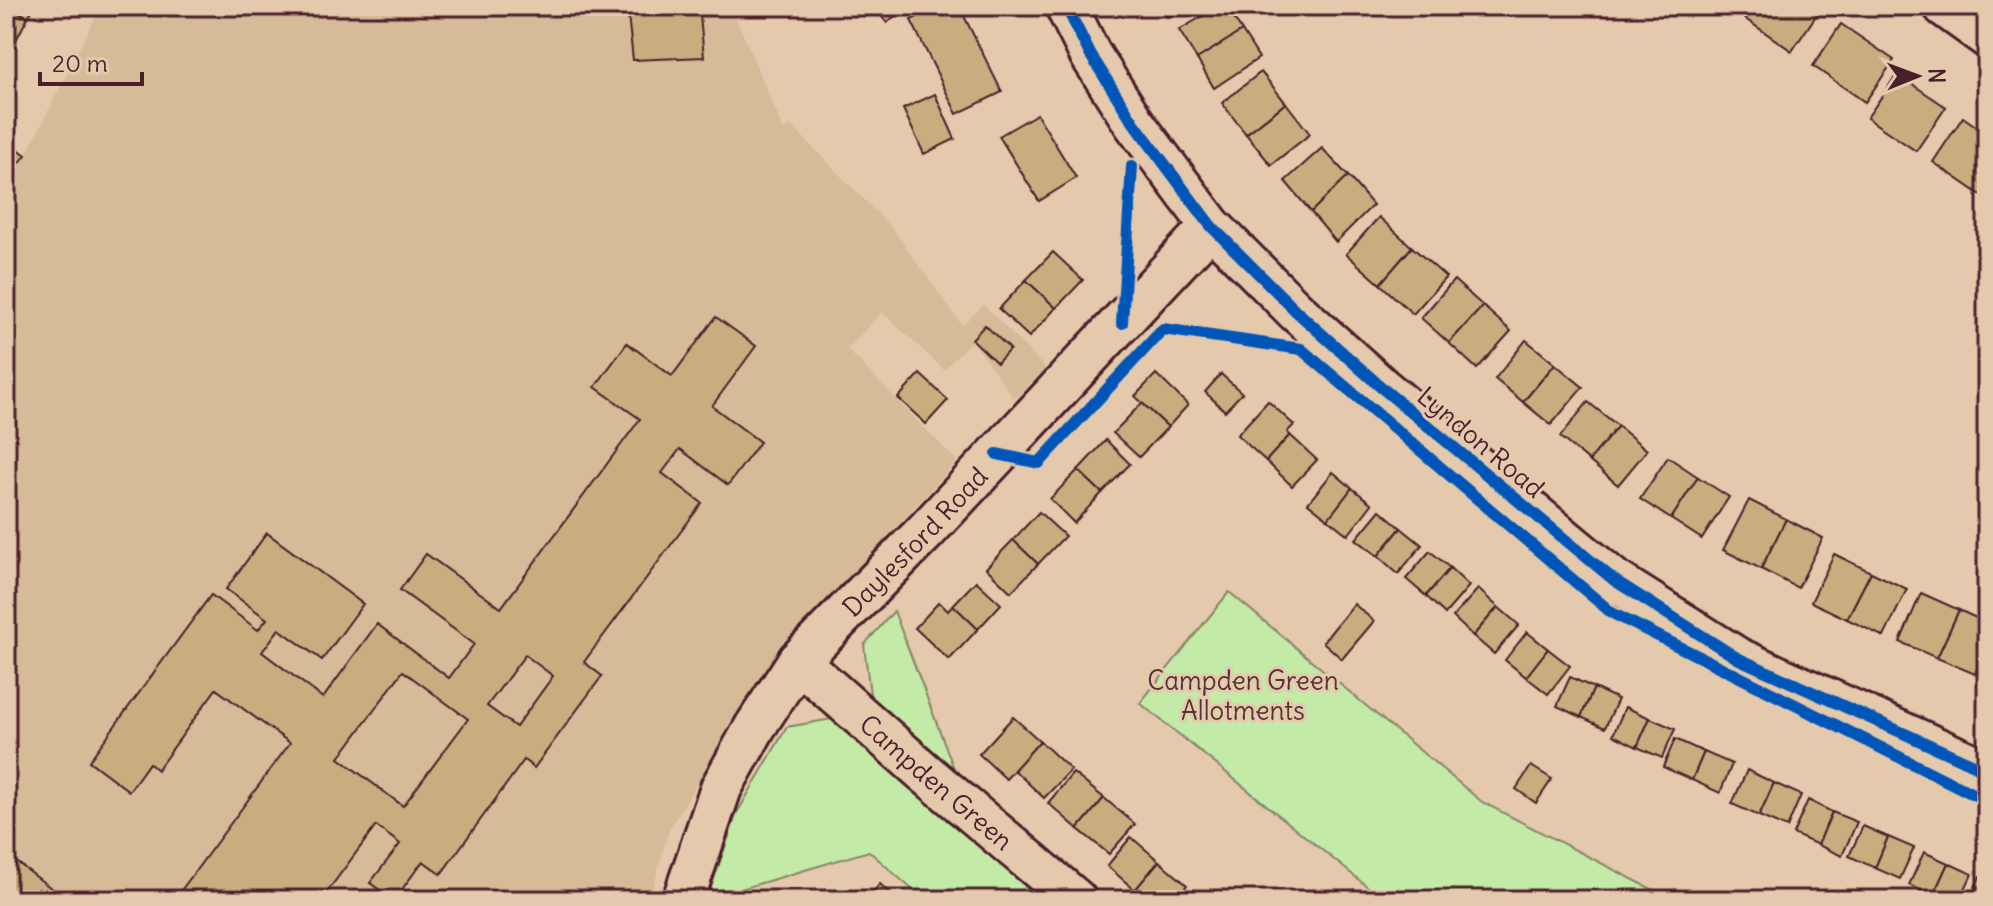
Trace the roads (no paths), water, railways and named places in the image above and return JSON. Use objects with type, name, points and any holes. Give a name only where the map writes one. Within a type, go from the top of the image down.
[{"type":"street","name":"Lyndon Road","points":[[1066,6],[1090,54],[1134,123],[1211,226],[1296,311],[1382,388],[1614,580],[1737,658],[1987,771]]},
{"type":"street","points":[[1944,6],[1987,37]]},
{"type":"street","name":"Daylesford Road","points":[[683,900],[721,788],[755,727],[798,661],[925,532],[1211,226]]},
{"type":"street","name":"Campden Green","points":[[798,661],[1076,900]]},
{"type":"park label","name":"Campden Green Allotments","points":[[1243,695]]}]
